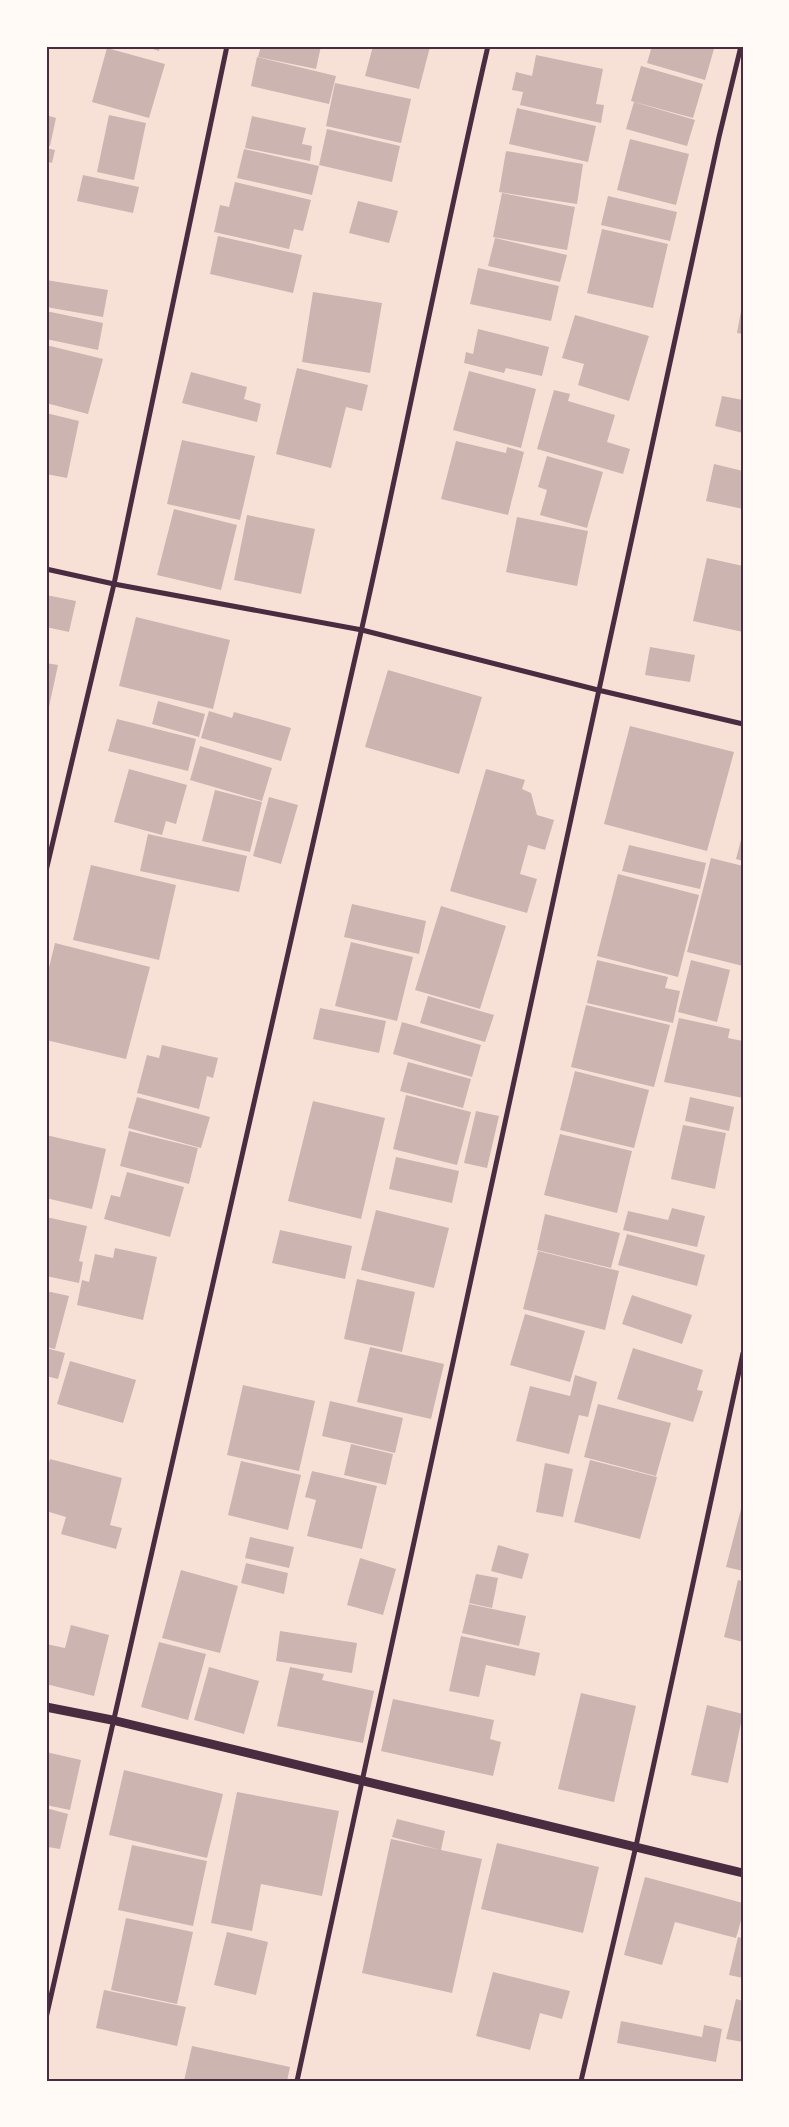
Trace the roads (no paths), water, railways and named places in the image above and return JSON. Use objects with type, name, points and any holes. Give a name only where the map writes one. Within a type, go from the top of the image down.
[{"type":"street","points":[[46,871],[114,584],[227,46]]},
{"type":"street","points":[[46,2018],[112,1720],[362,630],[463,154],[488,46]]},
{"type":"street","points":[[297,2081],[598,690],[719,137],[741,46]]},
{"type":"street","points":[[46,569],[114,584],[362,630],[598,690],[743,724]]},
{"type":"street","points":[[581,2081],[636,1846],[743,1353]]},
{"type":"street","points":[[46,1707],[112,1720],[743,1873]]}]
